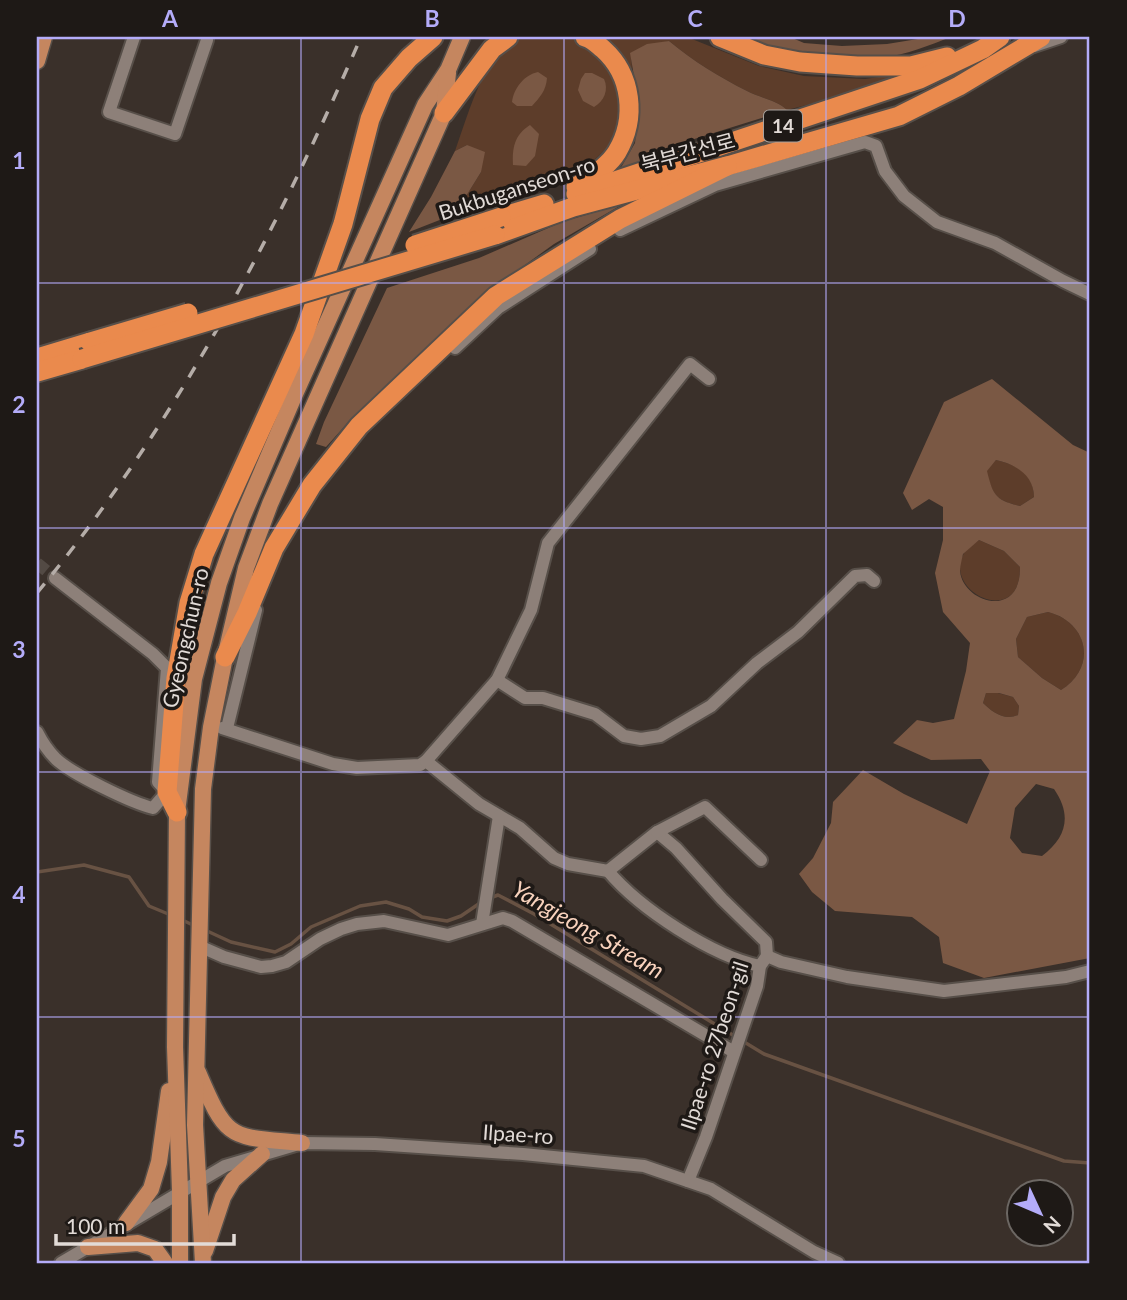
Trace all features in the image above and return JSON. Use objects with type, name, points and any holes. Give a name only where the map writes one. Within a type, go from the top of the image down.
[{"type":"highway","points":[[177,812],[167,792],[176,678],[189,604],[204,554],[304,334],[343,224],[370,119],[383,89],[409,58],[433,37]]},
{"type":"highway","points":[[444,113],[492,49],[508,37]]},
{"type":"highway","points":[[558,200],[600,170],[616,154],[624,137],[631,104],[624,76],[612,57],[592,39],[585,37]]},
{"type":"highway","points":[[720,37],[764,55],[831,65],[911,66],[983,50]]},
{"type":"highway","name":"Bukbuganseon-ro","points":[[37,372],[86,351],[383,255],[498,226],[558,200],[920,79],[983,50],[1000,37]]},
{"type":"highway","name":"북부간선로","points":[[498,226],[727,166],[899,116],[958,86],[1041,37]]},
{"type":"highway","points":[[225,657],[274,548],[312,485],[359,426],[496,296],[620,219],[727,166]]},
{"type":"highway","name":"Bukbuganseon-ro","points":[[37,358],[86,351]]},
{"type":"main road","points":[[37,61],[44,37]]},
{"type":"main road","name":"Gyeongchun-ro","points":[[180,1263],[175,1047],[177,812],[194,679],[219,583],[242,518],[425,105],[448,70],[462,37]]},
{"type":"main road","name":"Gyeongchun-ro","points":[[203,1262],[197,1181],[196,1067],[200,897],[204,789],[219,728],[225,657],[246,568],[270,504],[444,113],[448,70]]},
{"type":"main road","points":[[126,1223],[151,1189],[159,1162],[175,1047]]},
{"type":"main road","points":[[196,1067],[213,1107],[233,1133],[249,1139],[302,1143]]},
{"type":"main road","points":[[203,1262],[223,1197],[233,1180],[262,1154]]},
{"type":"main road","points":[[88,1247],[138,1243],[155,1250],[165,1263]]},
{"type":"street","points":[[134,37],[109,112],[175,134],[207,40]]},
{"type":"street","points":[[1023,49],[1061,37]]},
{"type":"street","points":[[709,379],[690,364],[548,543],[531,610],[497,680],[426,761],[420,765],[357,768],[333,764],[219,728],[254,614],[276,561],[310,501],[366,432],[498,308],[621,229],[715,185],[865,142],[876,146],[884,171],[904,196],[937,222],[995,243],[1090,293]]},
{"type":"street","points":[[497,680],[525,698],[542,698],[595,714],[624,736],[641,739],[660,736],[711,706],[757,663],[798,632],[855,576],[867,575],[874,580]]},
{"type":"street","points":[[37,732],[47,750],[58,761],[135,803],[153,808],[167,792],[158,782],[167,668],[153,654],[55,578]]},
{"type":"street","points":[[426,761],[480,804],[520,828],[554,858],[568,864],[608,872],[621,886],[689,936],[738,961],[764,961],[765,942],[676,848],[657,832]]},
{"type":"street","points":[[608,872],[657,832],[705,807],[761,860]]},
{"type":"street","points":[[482,922],[499,816]]},
{"type":"street","points":[[199,943],[224,957],[261,967],[286,962],[320,939],[357,924],[384,921],[448,935],[482,922],[503,918],[512,920],[734,1050]]},
{"type":"street","name":"Ilpae-ro 27beon-gil","points":[[688,1181],[706,1137],[764,961],[847,978],[944,991],[1066,977],[1090,971]]},
{"type":"street","name":"Ilpae-ro","points":[[61,1263],[225,1166],[302,1143],[375,1144],[644,1166],[711,1189],[814,1252],[838,1263]]},
{"type":"shaded area","points":[[519,37],[577,37],[603,53],[622,100],[617,129],[608,147],[593,161],[455,214],[481,172],[467,145],[455,151],[471,104],[486,71],[496,57],[506,45]]},
{"type":"shaded area","points":[[601,37],[687,37],[759,66],[804,76],[865,79],[906,73],[837,97],[787,110],[716,74],[669,41],[631,53],[632,70],[619,52]]},
{"type":"shaded area","points":[[730,37],[790,37],[804,43],[842,46],[951,37],[901,54],[845,58],[806,54]]},
{"type":"shaded area","points":[[669,41],[716,74],[787,110],[675,145],[619,171],[635,143],[639,105],[630,53],[647,44]]},
{"type":"shaded area","points":[[538,72],[547,78],[542,93],[532,106],[517,106],[512,102],[517,87],[528,76]]},
{"type":"shaded area","points":[[585,73],[592,73],[604,79],[605,95],[594,107],[583,101],[578,90]]},
{"type":"shaded area","points":[[530,125],[539,134],[535,156],[526,166],[513,165],[515,143],[520,133]]},
{"type":"shaded area","points":[[467,145],[485,152],[481,172],[455,214],[409,232],[455,151]]},
{"type":"shaded area","points":[[623,204],[554,244],[489,291],[352,418],[326,447],[316,444],[387,288],[479,258],[562,222]]},
{"type":"shaded area","points":[[992,379],[1073,445],[1090,453],[1090,958],[984,978],[943,963],[939,937],[912,917],[835,911],[812,892],[799,874],[813,858],[831,823],[833,802],[863,770],[904,794],[967,824],[990,771],[981,759],[931,760],[893,743],[917,720],[933,723],[954,719],[966,671],[970,643],[943,612],[935,573],[943,540],[943,507],[929,499],[912,510],[903,493],[944,402]],"holes":[[[996,460],[1010,464],[1031,482],[1034,497],[1020,506],[1000,499],[993,491],[987,471]],[[979,540],[1004,551],[1020,567],[1018,584],[1011,594],[1002,600],[981,598],[963,582],[960,571],[963,554]],[[1048,612],[1062,617],[1079,635],[1084,658],[1073,680],[1061,690],[1018,657],[1016,639],[1027,617]],[[986,693],[1013,697],[1019,706],[1018,715],[1013,717],[994,712],[983,703]],[[1036,784],[1054,789],[1065,817],[1062,833],[1050,849],[1042,856],[1022,853],[1010,838],[1015,808]]]},
{"type":"shaded area","points":[[996,460],[1023,471],[1031,482],[1034,497],[1020,506],[1000,499],[991,486],[986,471]]},
{"type":"shaded area","points":[[979,540],[1004,551],[1020,567],[1017,586],[1009,597],[997,600],[985,598],[973,592],[964,582],[960,569],[963,555]]},
{"type":"shaded area","points":[[1048,612],[1062,617],[1072,625],[1083,646],[1084,658],[1080,670],[1061,690],[1018,657],[1016,639],[1027,617]]},
{"type":"shaded area","points":[[986,693],[1013,697],[1019,706],[1018,715],[1008,717],[994,712],[983,703]]},
{"type":"waterway","name":"Yangjeong Stream","points":[[37,872],[84,865],[129,877],[149,906],[173,916]]},
{"type":"waterway","name":"Yangjeong Stream","points":[[490,898],[498,895],[534,914],[764,1054],[1064,1161],[1090,1163]]},
{"type":"waterway","name":"Yangjeong Stream","points":[[205,930],[231,942],[275,952],[291,944],[311,927],[360,906],[386,902],[409,909],[422,917],[447,921],[461,916],[483,901]]},
{"type":"waterway","name":"Yangjeong Stream","points":[[180,919],[195,926]]},
{"type":"tunnel","points":[[37,563],[55,578]]},
{"type":"railway","points":[[37,593],[134,464],[218,327],[294,184],[361,37]]}]
